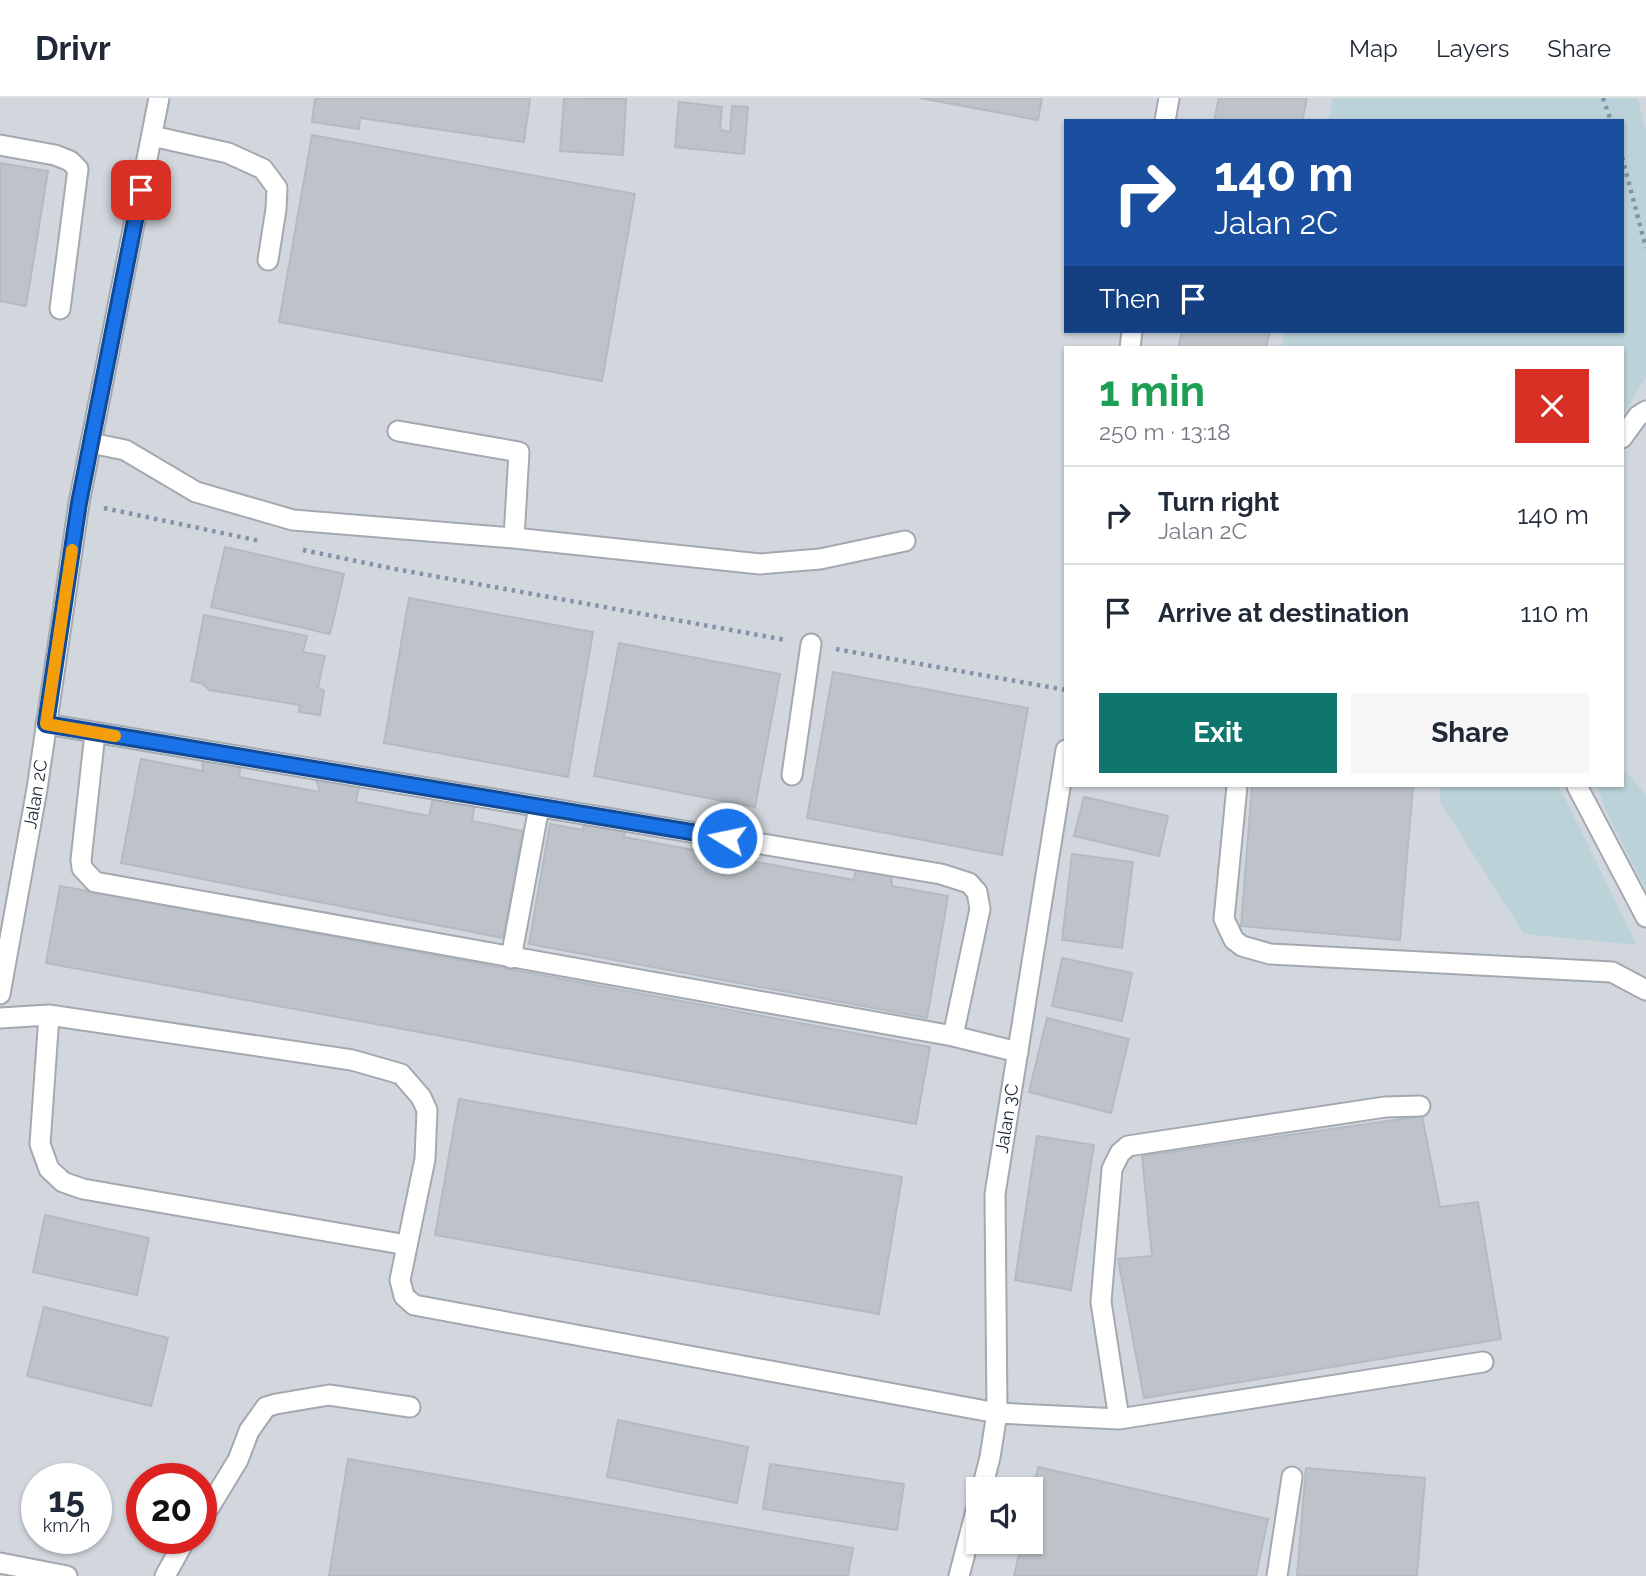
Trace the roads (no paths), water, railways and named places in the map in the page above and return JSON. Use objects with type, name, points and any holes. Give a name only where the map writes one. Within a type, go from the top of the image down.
[{"type":"street","name":"Jalan 2C","points":[[0,994],[37,789],[79,503],[159,98]]},
{"type":"street","points":[[1165,119],[1168,98]]},
{"type":"street","points":[[152,136],[228,153],[263,169],[277,188],[268,260]]},
{"type":"street","points":[[0,145],[55,155],[70,161],[78,169],[60,309]]},
{"type":"street","points":[[1624,435],[1638,416],[1646,411]]},
{"type":"street","points":[[397,431],[519,452],[514,538]]},
{"type":"street","points":[[90,443],[125,450],[197,492],[293,520],[514,538],[760,564],[820,559],[905,541]]},
{"type":"street","points":[[792,775],[811,644]]},
{"type":"street","points":[[46,724],[941,874],[969,883],[977,892],[980,909],[953,1036]]},
{"type":"street","points":[[95,733],[81,860],[82,869],[94,882],[953,1036],[1018,1052]]},
{"type":"street","name":"Jalan 3C","points":[[985,1477],[997,1413],[995,1194],[1064,763]]},
{"type":"street","points":[[1237,787],[1224,919],[1234,940],[1242,946],[1270,954],[1612,972],[1646,990]]},
{"type":"street","points":[[1578,787],[1646,917]]},
{"type":"street","points":[[511,958],[539,807]]},
{"type":"street","points":[[0,1018],[50,1015],[352,1060],[401,1074],[421,1097],[427,1110],[425,1159],[400,1280],[404,1296],[414,1305],[997,1413],[1119,1419],[1483,1362]]},
{"type":"street","points":[[50,1015],[40,1144],[49,1169],[64,1182],[83,1189],[407,1245]]},
{"type":"street","points":[[1119,1419],[1101,1302],[1112,1169],[1120,1153],[1128,1146],[1385,1107],[1420,1105]]},
{"type":"street","points":[[217,1494],[238,1460],[249,1431],[266,1407],[329,1395],[410,1407]]},
{"type":"street","points":[[1278,1576],[1292,1477]]},
{"type":"street","points":[[959,1576],[966,1549]]},
{"type":"street","points":[[165,1576],[177,1554]]},
{"type":"street","points":[[0,1563],[67,1576]]}]
